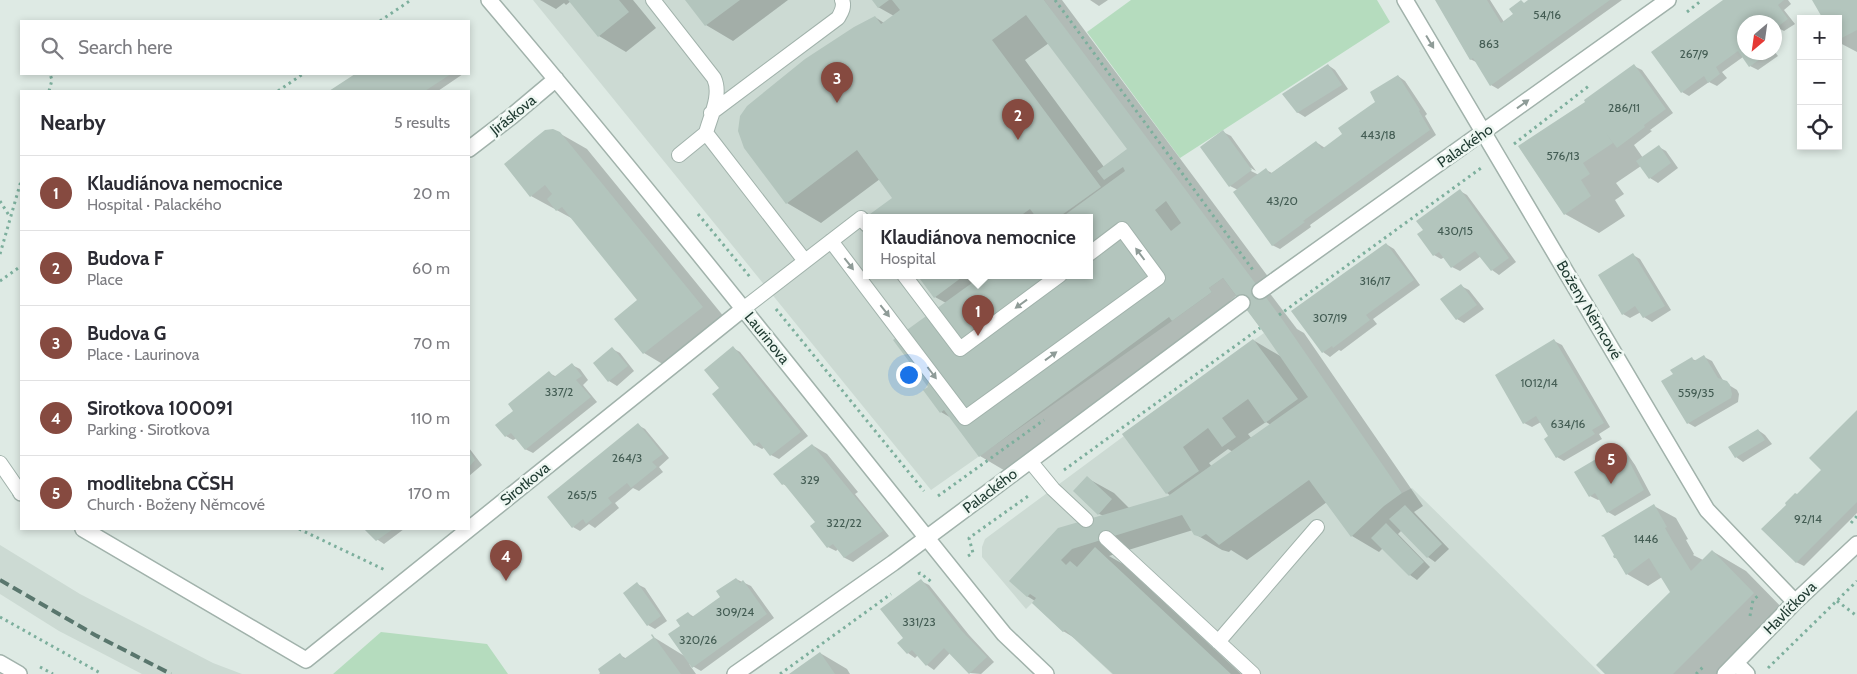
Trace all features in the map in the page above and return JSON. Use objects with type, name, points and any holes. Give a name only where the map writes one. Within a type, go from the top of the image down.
[{"type":"street","name":"Laurinova","points":[[489,0],[556,79],[743,309],[1004,634],[1046,674]]},
{"type":"street","name":"Boženy Němcové","points":[[1405,0],[1707,510],[1795,602]]},
{"type":"street","name":"Palackého","points":[[1260,290],[1668,0]]},
{"type":"street","name":"Jiráskova","points":[[470,148],[556,79]]},
{"type":"street","name":"Palackého","points":[[735,674],[926,538],[1242,303]]},
{"type":"street","name":"Sirotkova","points":[[470,529],[743,309]]},
{"type":"street","name":"Sirotkova","points":[[85,530],[306,660],[468,530]]},
{"type":"street","name":"Havlíčkova","points":[[1731,669],[1795,602],[1857,544]]},
{"type":"street","points":[[0,663],[19,674]]},
{"type":"street","points":[[1731,669],[1747,674]]},
{"type":"lane","points":[[653,0],[714,78],[717,86],[717,94],[706,133],[678,155]]},
{"type":"lane","points":[[711,113],[838,18],[844,3],[842,0]]},
{"type":"lane","points":[[706,133],[805,261]]},
{"type":"lane","points":[[743,309],[831,241],[863,223]]},
{"type":"lane","points":[[831,241],[965,418],[1158,278],[1122,229],[1093,251]]},
{"type":"lane","points":[[907,279],[960,348],[1055,279]]},
{"type":"lane","points":[[1030,461],[1047,482],[1086,520]]},
{"type":"lane","points":[[0,463],[20,491]]},
{"type":"lane","points":[[1218,642],[1317,527]]},
{"type":"lane","points":[[1106,538],[1253,674]]},
{"type":"path","points":[[381,20],[411,0]]},
{"type":"path","points":[[1055,0],[1254,272]]},
{"type":"path","points":[[49,90],[52,80],[50,75]]},
{"type":"path","points":[[279,90],[302,75]]},
{"type":"path","points":[[0,254],[20,184]]},
{"type":"path","points":[[0,201],[10,217]]},
{"type":"path","points":[[695,211],[924,491]]},
{"type":"path","points":[[0,281],[20,267]]},
{"type":"path","points":[[913,578],[920,573],[934,584],[973,553],[969,538],[1260,328]]},
{"type":"path","points":[[301,530],[406,580]]},
{"type":"path","points":[[1762,674],[1857,581]]},
{"type":"path","points":[[780,674],[899,588]]},
{"type":"path","points":[[1837,601],[1857,616]]},
{"type":"path","points":[[0,617],[102,674]]},
{"type":"shaded area","points":[[533,0],[1044,0],[1402,493],[1412,488],[1601,674],[1112,674],[1065,630],[1063,632],[1032,603],[1026,609],[982,557],[982,547],[985,539],[1124,436],[1122,434],[1264,333],[1223,278],[1209,288],[1212,292],[931,490]]},
{"type":"shaded area","points":[[0,545],[80,594],[213,663],[242,674],[142,674],[59,631],[0,594]]},
{"type":"green space","points":[[1131,0],[1377,0],[1390,22],[1180,158],[1087,32]]},
{"type":"green space","points":[[381,632],[487,644],[508,674],[333,674]]},
{"type":"building","points":[[568,0],[619,0],[629,12],[598,37]]},
{"type":"building","points":[[685,0],[740,0],[705,26]]},
{"type":"building","points":[[872,0],[889,0],[878,8]]},
{"type":"building","points":[[892,0],[1044,0],[1282,319],[1402,493],[1384,506],[1351,537],[1309,480],[1219,545],[1206,534],[1201,537],[1194,535],[1182,515],[1072,549],[1061,560],[1066,565],[1070,561],[1077,567],[1095,547],[1231,674],[1113,674],[1032,603],[1036,598],[1030,594],[1027,597],[1009,581],[1058,528],[1168,496],[1308,397],[1223,278],[1209,288],[1212,292],[1172,321],[1169,317],[979,457],[944,410],[940,413],[923,390],[928,387],[893,340],[977,279],[1093,279],[1093,214],[1066,214],[1125,171],[1123,167],[1104,180],[1097,171],[1127,149],[1026,15],[992,40],[1101,187],[1063,214],[1034,214],[1030,209],[1023,214],[870,214],[892,198],[857,150],[786,204],[744,148],[738,131],[740,116],[747,106],[805,59],[854,27],[875,16],[881,24],[900,10]],"holes":[[[1166,201],[1181,223],[1171,231],[1155,210]]]},
{"type":"building","points":[[1435,0],[1487,0],[1501,23],[1513,14],[1509,9],[1521,0],[1524,3],[1528,0],[1610,0],[1490,86],[1473,58],[1470,60]]},
{"type":"building","points":[[1723,0],[1784,0],[1778,5],[1788,19],[1782,24],[1782,15],[1737,15],[1737,52],[1716,67],[1720,74],[1708,83],[1704,76],[1681,93],[1651,52]]},
{"type":"building","points":[[1812,0],[1857,0],[1857,30],[1842,38],[1842,15],[1821,15]]},
{"type":"building","points":[[1744,60],[1759,60],[1749,67]]},
{"type":"building","points":[[1328,64],[1342,85],[1297,113],[1282,94]]},
{"type":"building","points":[[1634,64],[1666,109],[1617,148],[1605,132],[1613,143],[1583,163],[1590,174],[1581,180],[1591,196],[1564,215],[1518,146],[1585,102],[1584,100]]},
{"type":"building","points":[[353,75],[449,75],[427,90],[331,90]]},
{"type":"building","points":[[1398,75],[1430,130],[1303,221],[1305,222],[1272,246],[1233,192],[1266,168],[1270,174],[1316,141],[1322,149],[1342,134],[1338,128],[1375,102],[1370,92]]},
{"type":"building","points":[[553,129],[560,132],[703,307],[643,354],[614,319],[637,300],[562,207],[556,211],[547,199],[552,194],[545,185],[530,197],[504,164],[545,130]]},
{"type":"building","points":[[1223,130],[1252,170],[1229,187],[1200,147]]},
{"type":"building","points":[[1659,145],[1671,163],[1649,179],[1636,161]]},
{"type":"building","points":[[1460,189],[1509,258],[1491,271],[1475,251],[1451,268],[1439,252],[1433,256],[1417,234],[1423,230],[1416,221]]},
{"type":"building","points":[[1386,243],[1414,280],[1366,315],[1370,320],[1333,348],[1332,346],[1322,353],[1291,311]]},
{"type":"building","points":[[1633,253],[1665,306],[1643,318],[1635,306],[1622,315],[1598,275]]},
{"type":"building","points":[[920,279],[960,279],[934,298]]},
{"type":"building","points":[[1461,284],[1477,305],[1456,320],[1440,299]]},
{"type":"building","points":[[1253,339],[1298,399],[1265,423],[1248,399],[1222,418],[1236,437],[1222,447],[1208,428],[1183,447],[1199,471],[1166,494],[1122,434]]},
{"type":"building","points":[[1554,339],[1604,423],[1592,430],[1595,434],[1556,458],[1544,439],[1548,436],[1536,416],[1523,424],[1495,375]]},
{"type":"building","points":[[733,346],[801,432],[770,456],[759,442],[754,446],[712,394],[719,388],[704,370]]},
{"type":"building","points":[[612,347],[628,366],[608,382],[593,363]]},
{"type":"building","points":[[1704,355],[1718,378],[1727,381],[1730,385],[1732,394],[1731,398],[1687,424],[1661,381],[1673,374],[1670,370],[1692,357],[1694,361]]},
{"type":"building","points":[[572,363],[582,376],[576,380],[591,397],[525,450],[511,433],[505,437],[495,425],[513,411],[508,404],[549,371],[554,377]]},
{"type":"building","points":[[1857,410],[1857,502],[1796,563],[1761,529],[1786,505],[1785,503],[1795,493],[1797,494],[1821,470],[1809,458]]},
{"type":"building","points":[[638,423],[663,454],[652,462],[657,467],[631,488],[627,483],[608,498],[612,503],[586,524],[583,519],[572,528],[547,497]]},
{"type":"building","points":[[1758,429],[1765,440],[1735,458],[1728,447]]},
{"type":"building","points":[[812,444],[883,531],[844,558],[833,544],[827,548],[810,526],[815,522],[784,484],[782,485],[773,474]]},
{"type":"building","points":[[1618,446],[1626,460],[1628,459],[1644,490],[1607,513],[1595,493],[1589,497],[1574,472]]},
{"type":"building","points":[[470,452],[475,460],[470,466]]},
{"type":"building","points":[[1087,476],[1112,499],[1098,515],[1073,491]]},
{"type":"building","points":[[1654,504],[1667,527],[1665,528],[1691,571],[1712,550],[1754,593],[1673,674],[1605,674],[1596,665],[1670,592],[1649,558],[1626,575],[1616,558],[1614,558],[1604,537],[1601,536]]},
{"type":"building","points":[[1405,505],[1442,544],[1427,558],[1389,519]]},
{"type":"building","points":[[1386,523],[1424,562],[1409,576],[1371,538]]},
{"type":"building","points":[[365,530],[392,530],[376,541]]},
{"type":"building","points":[[736,578],[740,583],[743,580],[767,614],[692,668],[668,634],[680,626],[676,620],[688,612],[692,617],[720,597],[716,591]]},
{"type":"building","points":[[921,579],[961,630],[987,657],[969,674],[944,648],[926,666],[912,650],[907,654],[897,643],[903,638],[880,609]]},
{"type":"building","points":[[637,582],[661,616],[647,626],[623,593]]},
{"type":"building","points":[[652,634],[681,674],[599,674],[598,669],[620,653],[624,659],[653,638]]},
{"type":"building","points":[[820,652],[835,674],[789,674]]},
{"type":"railway","points":[[0,580],[95,635],[171,674]]},
{"type":"place","name":"Budova G","points":[[837,103]]},
{"type":"place","name":"Budova F","points":[[1018,140]]},
{"type":"place","name":"Klaudiánova nemocnice","points":[[978,336]]},
{"type":"place","name":"modlitebna CČSH","points":[[1611,484]]},
{"type":"place","name":"Sirotkova 100091","points":[[506,581]]}]
